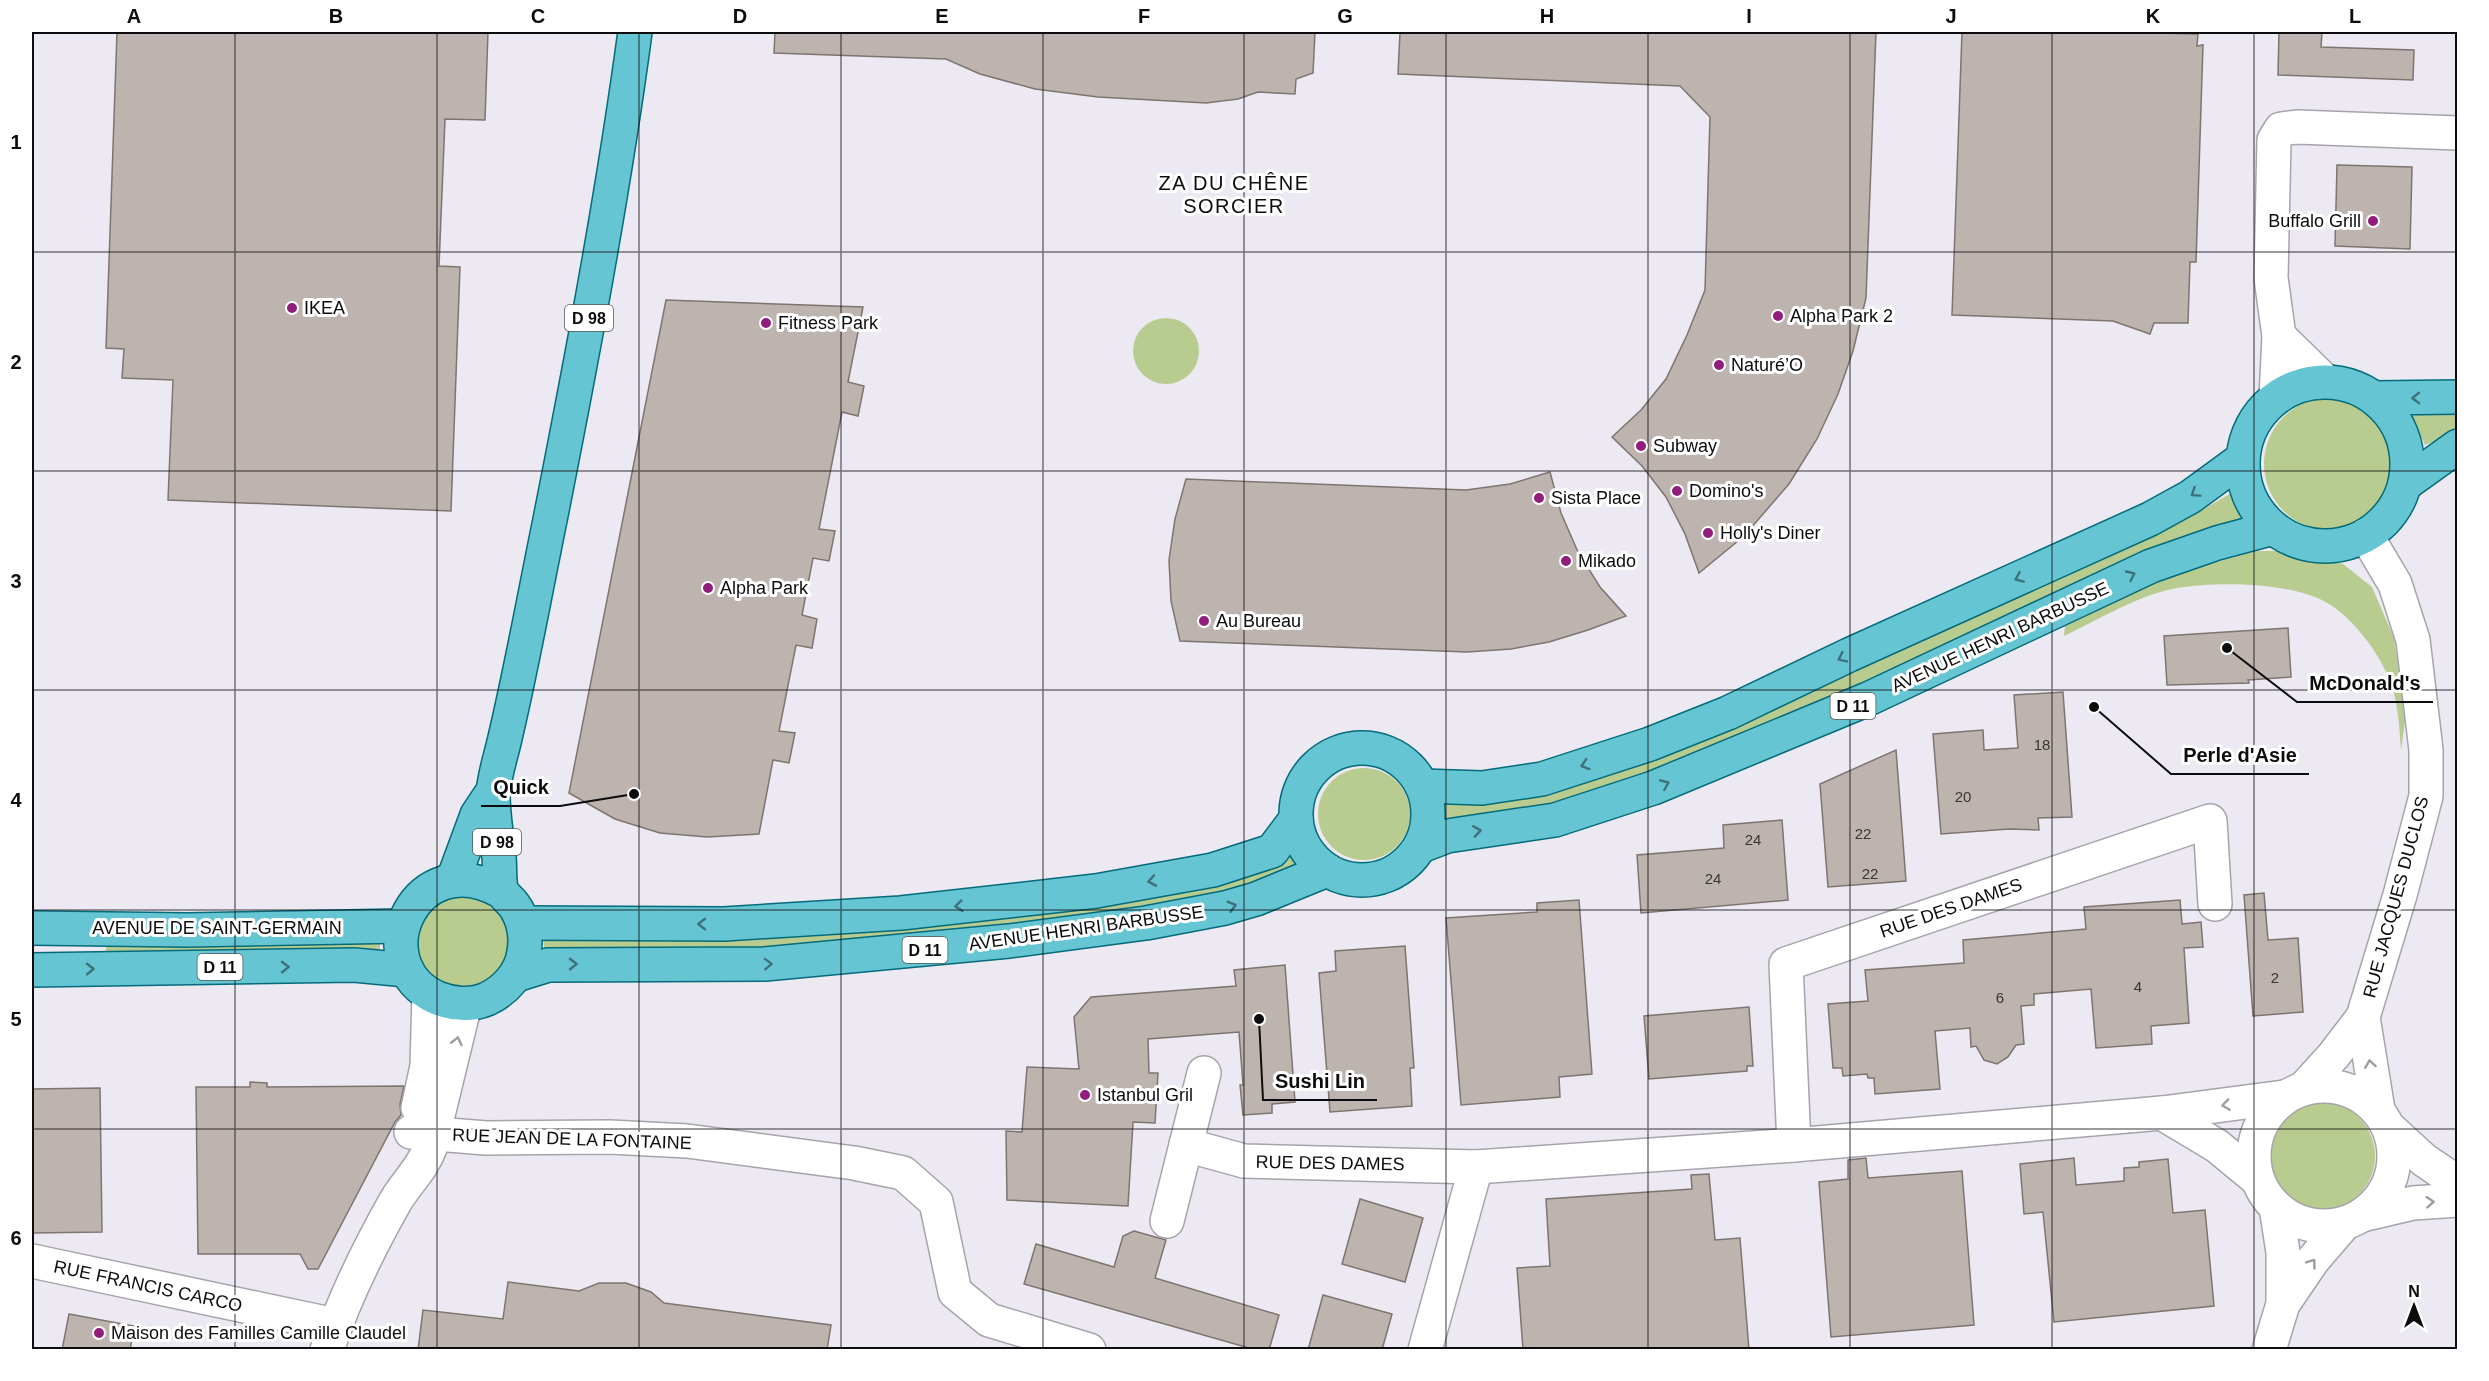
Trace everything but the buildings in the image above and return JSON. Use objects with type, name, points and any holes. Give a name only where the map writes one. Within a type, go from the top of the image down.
[{"type":"main road","name":"D 98","points":[[502,892],[493,791],[519,678],[582,359],[625,106],[635,32]]},
{"type":"main road","points":[[2325,381],[2352,386],[2375,398],[2392,416],[2403,437],[2407,460],[2405,484],[2396,504],[2383,522],[2366,535],[2342,544],[2316,546],[2291,539],[2273,528],[2254,506],[2244,484],[2242,459],[2247,435],[2259,414],[2276,397],[2300,386],[2325,381]]},
{"type":"main road","points":[[2375,398],[2457,398]]},
{"type":"main road","points":[[2405,484],[2457,446]]},
{"type":"main road","name":"D 11","points":[[1422,786],[1482,788],[1542,779],[1650,744],[1728,713],[1849,655],[2150,519],[2190,497],[2242,459]]},
{"type":"main road","name":"AVENUE HENRI BARBUSSE","points":[[1421,846],[1457,834],[1555,820],[1653,789],[1868,699],[2151,566],[2217,543],[2273,528]]},
{"type":"main road","points":[[1355,748],[1372,749],[1389,754],[1408,767],[1422,786],[1427,802],[1428,820],[1421,846],[1400,868],[1383,877],[1364,880],[1345,878],[1327,870],[1311,856],[1301,839],[1296,819],[1298,797],[1307,777],[1322,761],[1338,752],[1355,748]]},
{"type":"main road","name":"D 98","points":[[453,880],[477,815],[493,791]]},
{"type":"main road","name":"AVENUE HENRI BARBUSSE","points":[[523,923],[724,924],[901,913],[1096,891],[1214,870],[1272,851],[1296,819]]},
{"type":"main road","name":"AVENUE HENRI BARBUSSE","points":[[516,975],[548,965],[765,964],[1009,941],[1146,923],[1226,908],[1327,870]]},
{"type":"main road","points":[[453,880],[470,880],[487,884],[502,892],[515,906],[523,923],[526,942],[523,961],[516,975],[501,992],[484,1000],[465,1004],[446,1002],[429,994],[417,983],[402,956],[403,926],[410,910],[421,896],[436,886],[453,880]]},
{"type":"main road","name":"AVENUE DE SAINT-GERMAIN","points":[[32,928],[187,930],[403,926]]},
{"type":"main road","name":"AVENUE DE SAINT-GERMAIN","points":[[32,970],[354,965],[408,970]]},
{"type":"street","points":[[2276,397],[2279,336],[2271,278],[2274,140],[2281,129],[2297,127],[2457,133]]},
{"type":"street","points":[[2279,336],[2325,381]]},
{"type":"street","name":"RUE JACQUES DUCLOS","points":[[2353,1219],[2326,1226],[2308,1224],[2290,1218],[2264,1194],[2257,1179],[2253,1148],[2263,1119],[2334,1055],[2363,1017],[2400,895],[2426,796],[2426,750],[2413,640],[2396,584],[2366,535]]},
{"type":"street","name":"RUE DES DAMES","points":[[1794,1145],[1786,964],[2210,821],[2215,904]]},
{"type":"street","points":[[331,1337],[353,1279],[397,1199],[424,1164],[422,1096],[427,1066],[429,994]]},
{"type":"street","points":[[353,1279],[361,1235],[366,1223],[397,1169],[425,1138],[447,1078],[465,1004]]},
{"type":"street","name":"RUE JACQUES DUCLOS","points":[[2283,1304],[2313,1260],[2353,1219],[2377,1202],[2391,1176],[2394,1147],[2383,1119],[2363,1017]]},
{"type":"street","points":[[1167,1221],[1204,1072]]},
{"type":"street","points":[[447,1078],[453,1115],[478,1138]]},
{"type":"street","points":[[2294,1092],[2324,1085],[2344,1088],[2363,1096],[2424,1160],[2457,1183]]},
{"type":"street","name":"RUE DES DAMES","points":[[1186,1145],[1244,1161],[1476,1167],[1794,1145],[2162,1113],[2294,1092]]},
{"type":"street","points":[[2162,1113],[2217,1146],[2257,1179]]},
{"type":"street","name":"RUE JEAN DE LA FONTAINE","points":[[425,1138],[449,1151],[478,1138],[610,1137],[687,1141],[825,1159],[903,1173],[936,1202],[955,1292],[989,1320],[1089,1350]]},
{"type":"street","points":[[1425,1350],[1476,1167]]},
{"type":"street","points":[[2353,1219],[2413,1203],[2457,1200]]},
{"type":"street","name":"RUE JACQUES DUCLOS","points":[[2269,1350],[2283,1304],[2283,1252],[2276,1207]]},
{"type":"street","name":"RUE FRANCIS CARCO","points":[[32,1261],[331,1337]]},
{"type":"green space","points":[[1166,318],[1179,321],[1189,328],[1196,338],[1199,351],[1196,364],[1189,374],[1179,381],[1166,384],[1153,381],[1143,374],[1136,364],[1133,351],[1136,338],[1143,328],[1153,321]]},
{"type":"green space","points":[[2330,398],[2355,403],[2367,409],[2385,427],[2391,439],[2396,464],[2391,489],[2385,501],[2367,519],[2355,525],[2330,530],[2305,525],[2293,519],[2275,501],[2269,489],[2264,464],[2269,439],[2275,427],[2293,409],[2305,403]]},
{"type":"green space","points":[[2457,408],[2457,433],[2425,445],[2411,416]]},
{"type":"green space","points":[[2238,489],[2254,522],[1666,770],[1533,813],[1445,822],[1446,799],[1698,740],[2192,516]]},
{"type":"green space","points":[[2257,551],[2301,551],[2343,564],[2372,587],[2394,638],[2406,714],[2401,750],[2395,699],[2381,661],[2361,633],[2345,616],[2329,604],[2314,597],[2296,591],[2255,585],[2213,584],[2177,588],[2162,591],[2119,608],[2064,636],[2065,625],[2174,574]]},
{"type":"green space","points":[[1364,768],[1382,771],[1397,781],[1407,796],[1410,814],[1407,832],[1397,847],[1382,857],[1364,860],[1346,857],[1331,847],[1321,832],[1318,814],[1321,796],[1331,781],[1346,771]]},
{"type":"green space","points":[[1296,844],[1310,865],[1213,899],[1066,923],[751,952],[545,957],[543,936],[782,932]]},
{"type":"green space","points":[[471,896],[484,902],[503,919],[510,942],[508,954],[503,965],[489,982],[477,988],[451,989],[430,974],[420,962],[416,941],[418,929],[422,920],[437,905],[447,900]]},
{"type":"green space","points":[[380,938],[380,955],[106,957],[106,941]]},
{"type":"green space","points":[[2321,1102],[2342,1106],[2359,1118],[2371,1135],[2375,1156],[2371,1177],[2359,1194],[2342,1206],[2321,1210],[2300,1206],[2283,1194],[2271,1177],[2267,1156],[2271,1135],[2283,1118],[2300,1106]]},
{"type":"place","name":"Buffalo Grill","points":[[2373,221]]},
{"type":"place","name":"IKEA","points":[[292,308]]},
{"type":"place","name":"Alpha Park 2","points":[[1778,316]]},
{"type":"place","name":"Fitness Park","points":[[766,323]]},
{"type":"place","name":"Naturé’O","points":[[1719,365]]},
{"type":"place","name":"Subway","points":[[1641,446]]},
{"type":"place","name":"Domino's","points":[[1677,491]]},
{"type":"place","name":"Sista Place","points":[[1539,498]]},
{"type":"place","name":"Holly's Diner","points":[[1708,533]]},
{"type":"place","name":"Mikado","points":[[1566,561]]},
{"type":"place","name":"Alpha Park","points":[[708,588]]},
{"type":"place","name":"Au Bureau","points":[[1204,621]]},
{"type":"place","name":"McDonald's","points":[[2227,648]]},
{"type":"place","name":"Perle d'Asie","points":[[2094,707]]},
{"type":"place","name":"Quick","points":[[634,794]]},
{"type":"place","name":"Sushi Lin","points":[[1259,1019]]},
{"type":"place","name":"Istanbul Gril","points":[[1085,1095]]},
{"type":"place","name":"Maison des Familles Camille Claudel","points":[[99,1333]]},
{"type":"district","name":"ZA DU CHÊNE SORCIER","points":[[1234,194]]}]
